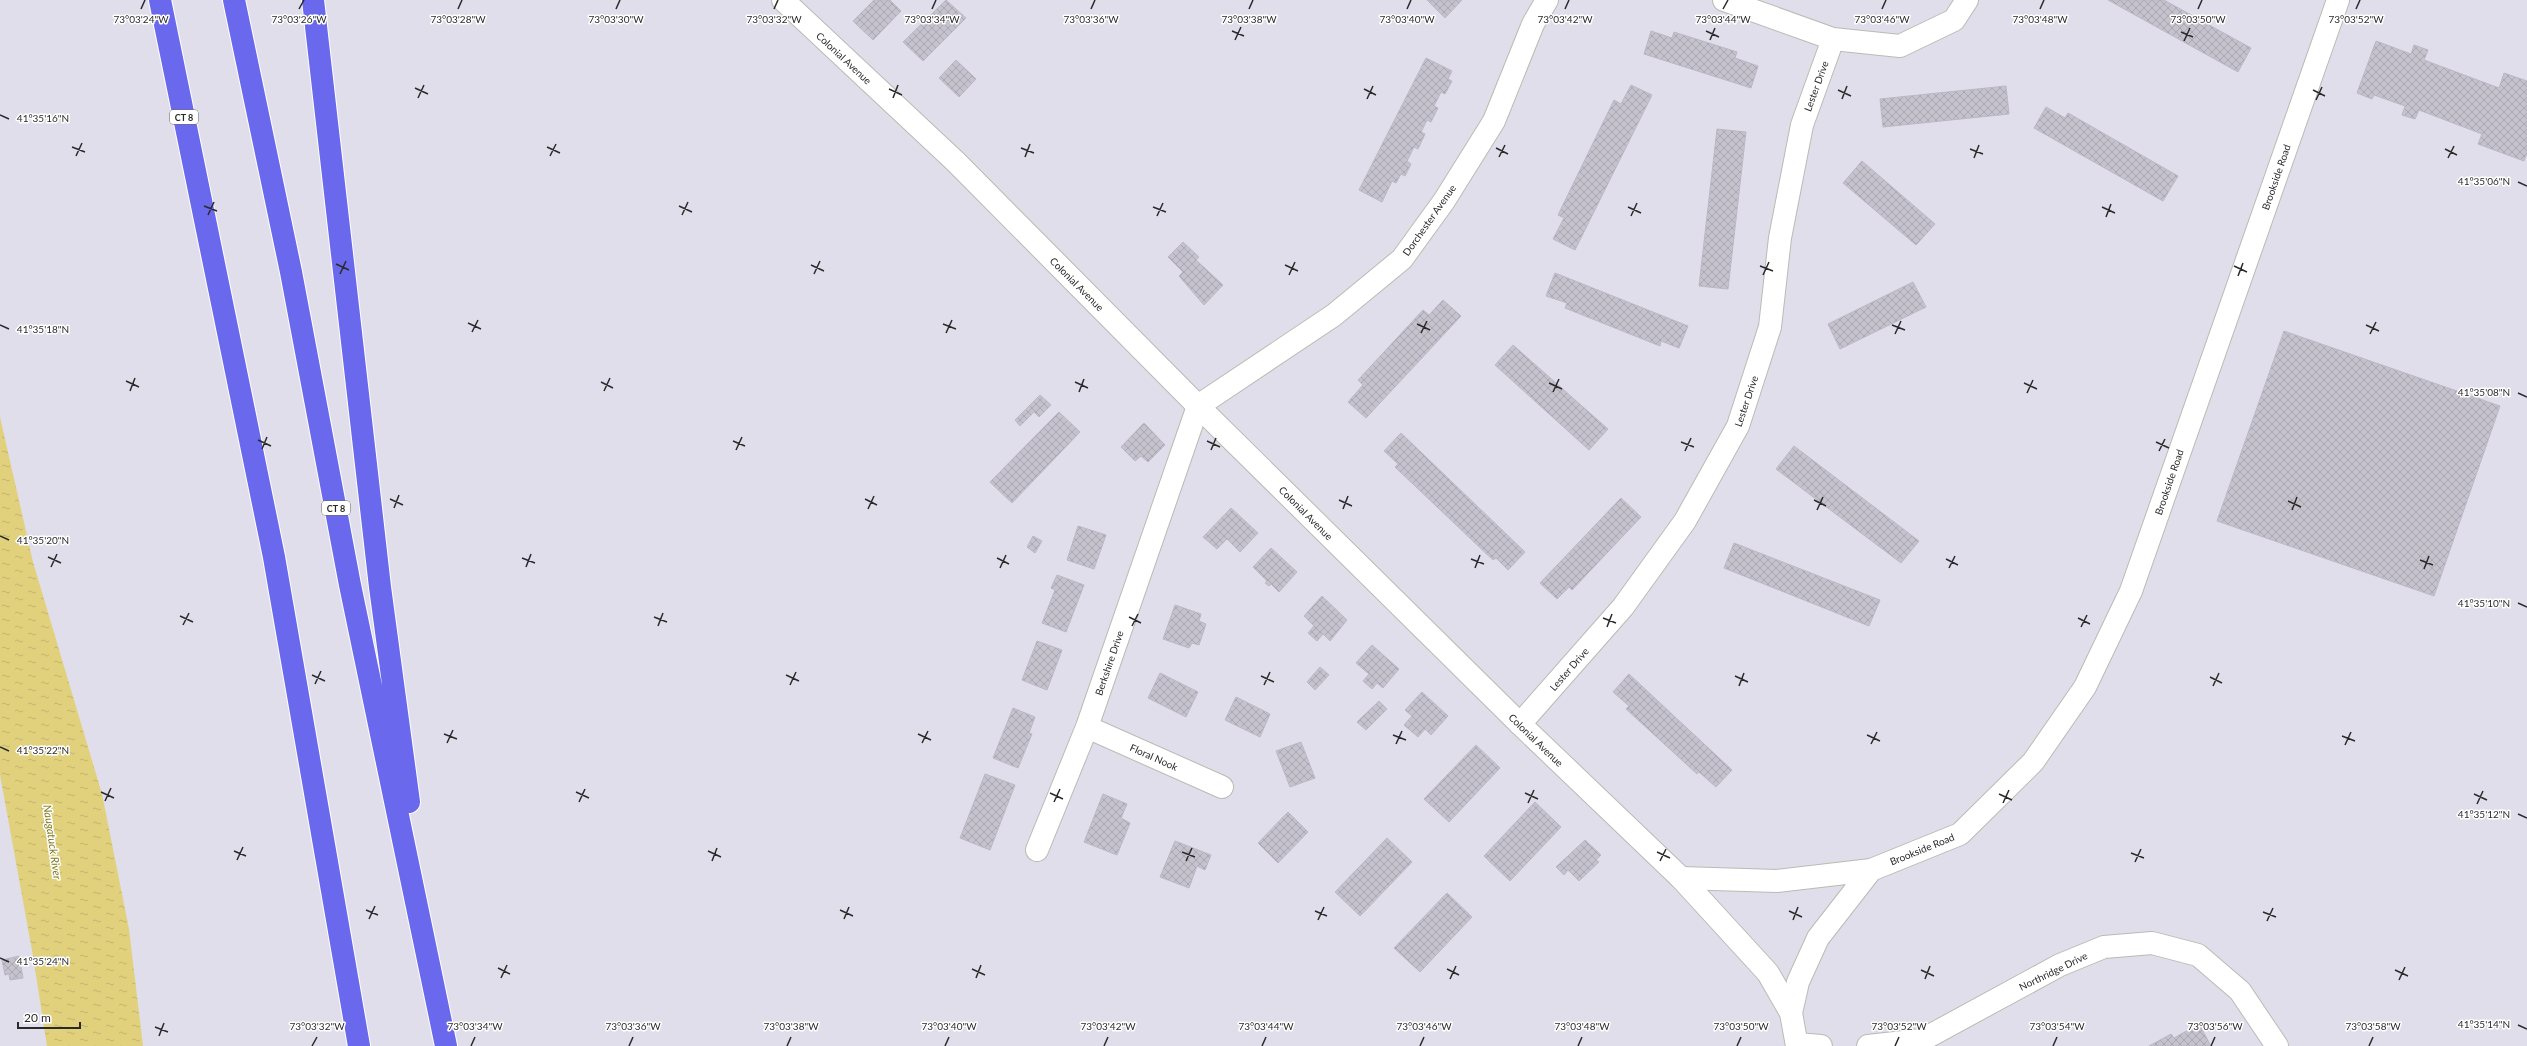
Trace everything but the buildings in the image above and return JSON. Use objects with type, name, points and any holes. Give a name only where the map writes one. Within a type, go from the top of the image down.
[{"type":"highway","points":[[145,0],[207,233]]},
{"type":"highway","name":"CT 8","points":[[160,0],[274,557],[359,1046]]},
{"type":"highway","name":"CT 8","points":[[234,0],[291,272],[350,585],[446,1046]]},
{"type":"highway","points":[[313,0],[380,587],[440,1015]]},
{"type":"street","name":"Colonial Avenue","points":[[783,0],[956,162],[1198,406],[1520,724],[1681,878],[1768,973],[1791,1013],[1797,1045]]},
{"type":"street","name":"Dorchester Avenue","points":[[1198,406],[1334,314],[1402,259],[1444,201],[1494,121],[1533,24],[1547,0]]},
{"type":"street","points":[[1724,0],[1833,39],[1900,46],[1954,20],[1967,0]]},
{"type":"street","name":"Brookside Road","points":[[1681,878],[1777,881],[1871,870],[1960,834],[2034,762],[2085,687],[2131,591],[2338,0]]},
{"type":"street","name":"Lester Drive","points":[[1520,724],[1623,607],[1685,521],[1738,426],[1770,327],[1780,238],[1802,125],[1833,39]]},
{"type":"street","name":"Berkshire Drive","points":[[1037,850],[1086,727],[1198,406]]},
{"type":"street","name":"Floral Nook","points":[[1086,727],[1222,787]]},
{"type":"street","points":[[1791,1013],[1798,982],[1818,938],[1871,870]]},
{"type":"street","name":"Northridge Drive","points":[[1868,1046],[1922,1040],[2060,965],[2104,947],[2152,943],[2198,955],[2240,991],[2277,1046]]},
{"type":"street","points":[[1797,1045],[1821,1046]]},
{"type":"water","name":"Naugatuck River","points":[[0,417],[33,562],[102,794],[129,929],[143,1046],[47,1046],[33,956],[0,775]]}]
